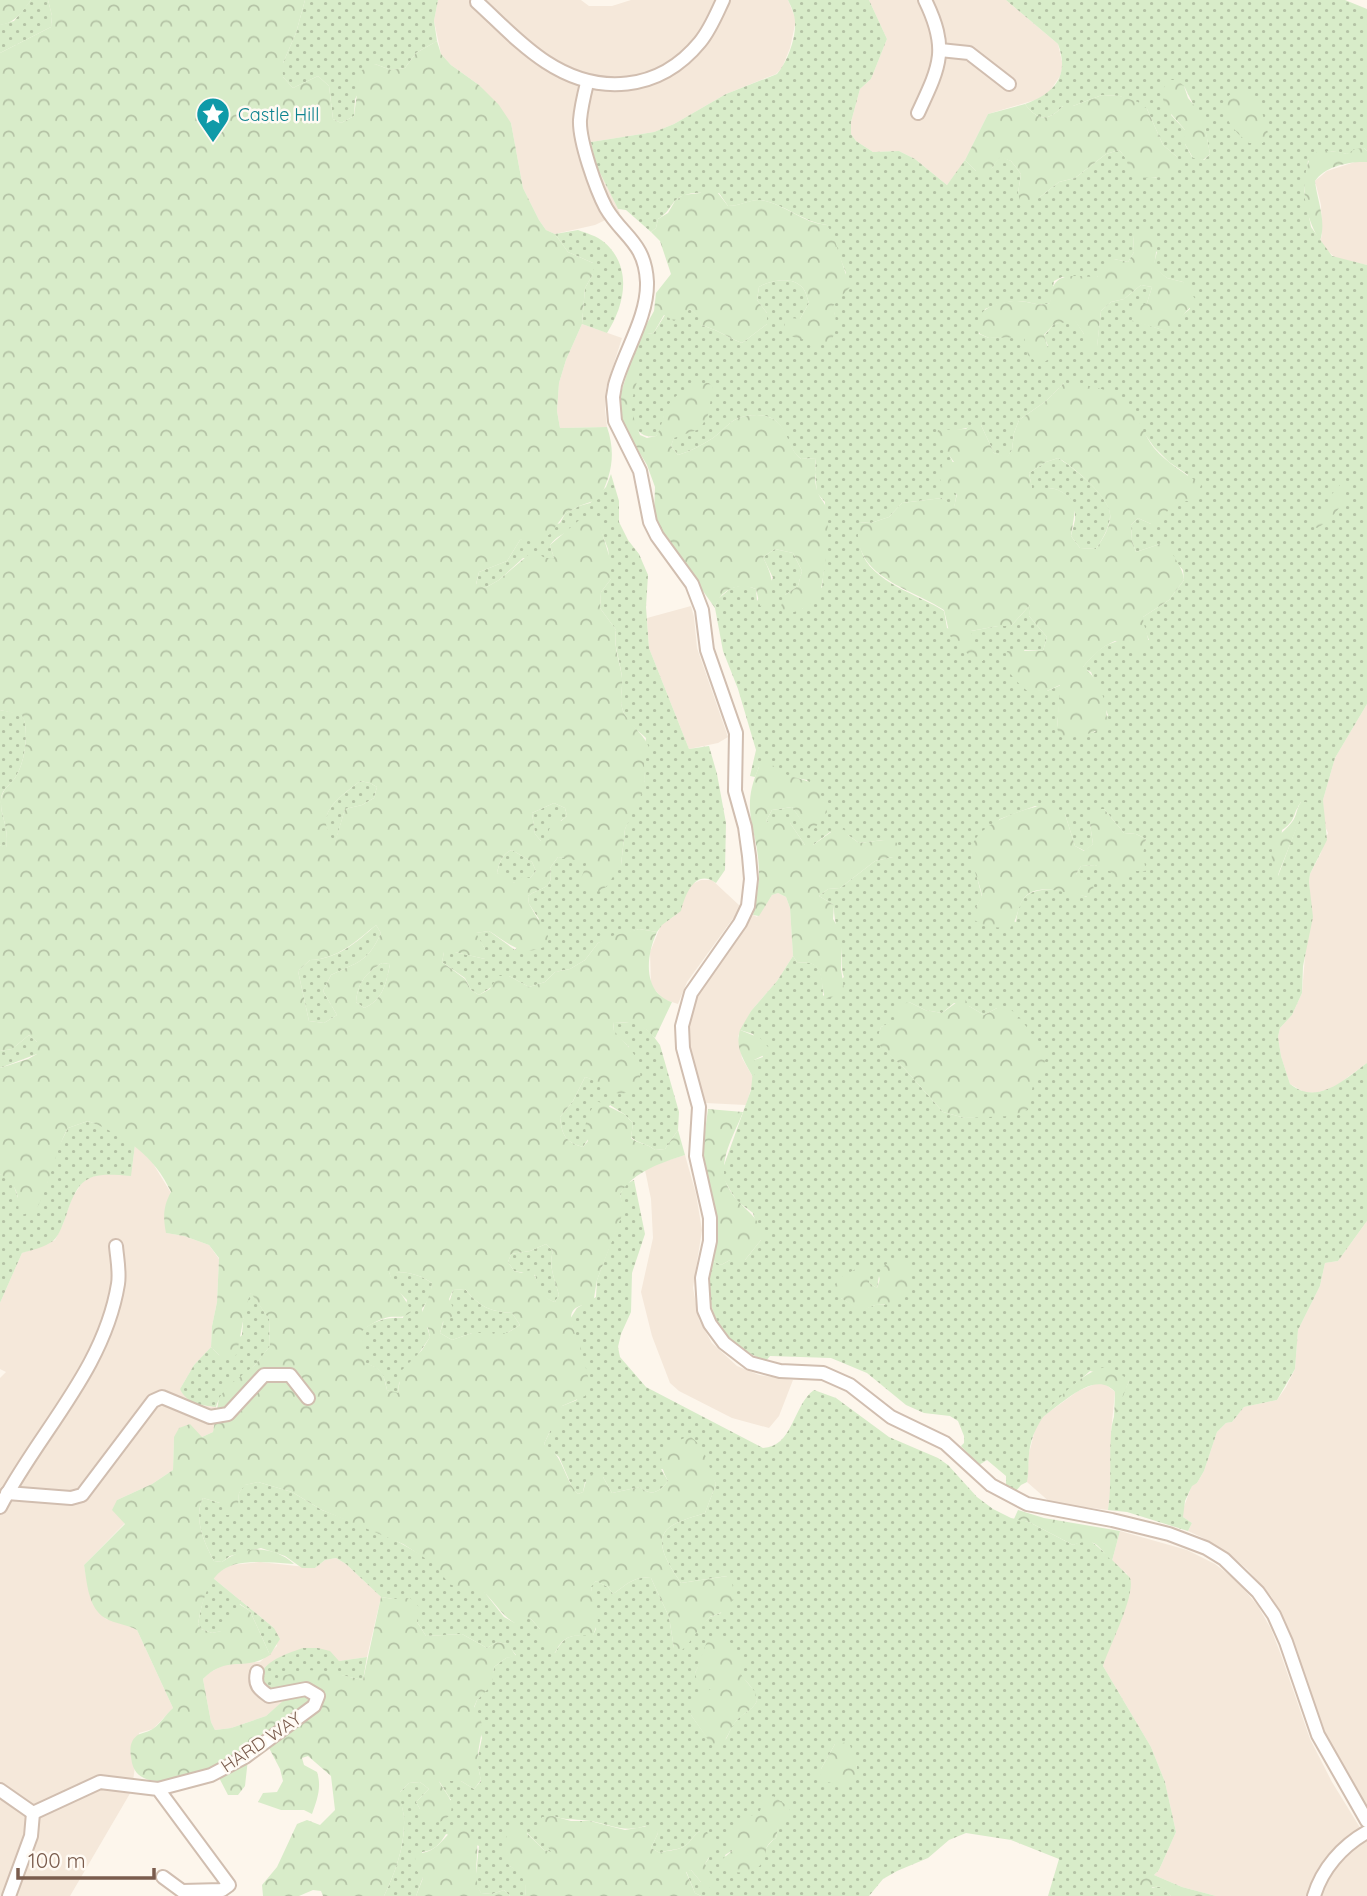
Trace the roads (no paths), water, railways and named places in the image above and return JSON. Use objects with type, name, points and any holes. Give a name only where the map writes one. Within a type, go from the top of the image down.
[{"type":"street","points":[[477,2],[534,54],[558,70],[587,83],[619,85],[663,73],[680,62],[701,40],[723,0]]},
{"type":"street","points":[[918,113],[933,82],[940,50],[940,38],[925,0]]},
{"type":"street","points":[[940,50],[969,53],[1009,84]]},
{"type":"street","points":[[587,83],[580,119],[583,145],[606,207],[634,242],[645,266],[647,279],[641,314],[615,385],[615,421],[640,471],[650,522],[698,594],[707,650],[736,733],[735,791],[745,827],[749,856],[751,879],[748,906],[740,923],[691,993],[682,1026],[683,1048],[699,1107],[696,1156],[710,1218],[710,1241],[702,1278],[705,1310],[710,1324],[724,1343],[750,1363],[780,1371],[822,1373],[850,1385],[891,1417],[945,1443],[991,1485],[1018,1500],[1043,1508],[1112,1520],[1169,1534],[1206,1548],[1224,1559],[1258,1592],[1274,1615],[1318,1735],[1367,1821]]},
{"type":"street","points":[[0,1507],[95,1353],[118,1282],[116,1246]]},
{"type":"street","points":[[7,1493],[71,1497],[82,1495],[153,1401],[162,1397],[210,1417],[228,1414],[264,1375],[290,1375],[308,1398]]},
{"type":"street","name":"HARD WAY","points":[[158,1788],[211,1775],[246,1757],[314,1706],[318,1696],[306,1689],[269,1696],[259,1689],[255,1682],[257,1672]]},
{"type":"street","points":[[33,1813],[100,1782],[158,1788],[229,1885],[222,1890],[182,1891],[163,1877]]},
{"type":"street","points":[[0,1790],[33,1813]]},
{"type":"street","points":[[9,1896],[31,1836],[33,1813]]},
{"type":"street","points":[[1314,1896],[1326,1868],[1354,1839],[1367,1832]]},
{"type":"place","name":"Castle Hill","points":[[213,144]]}]
